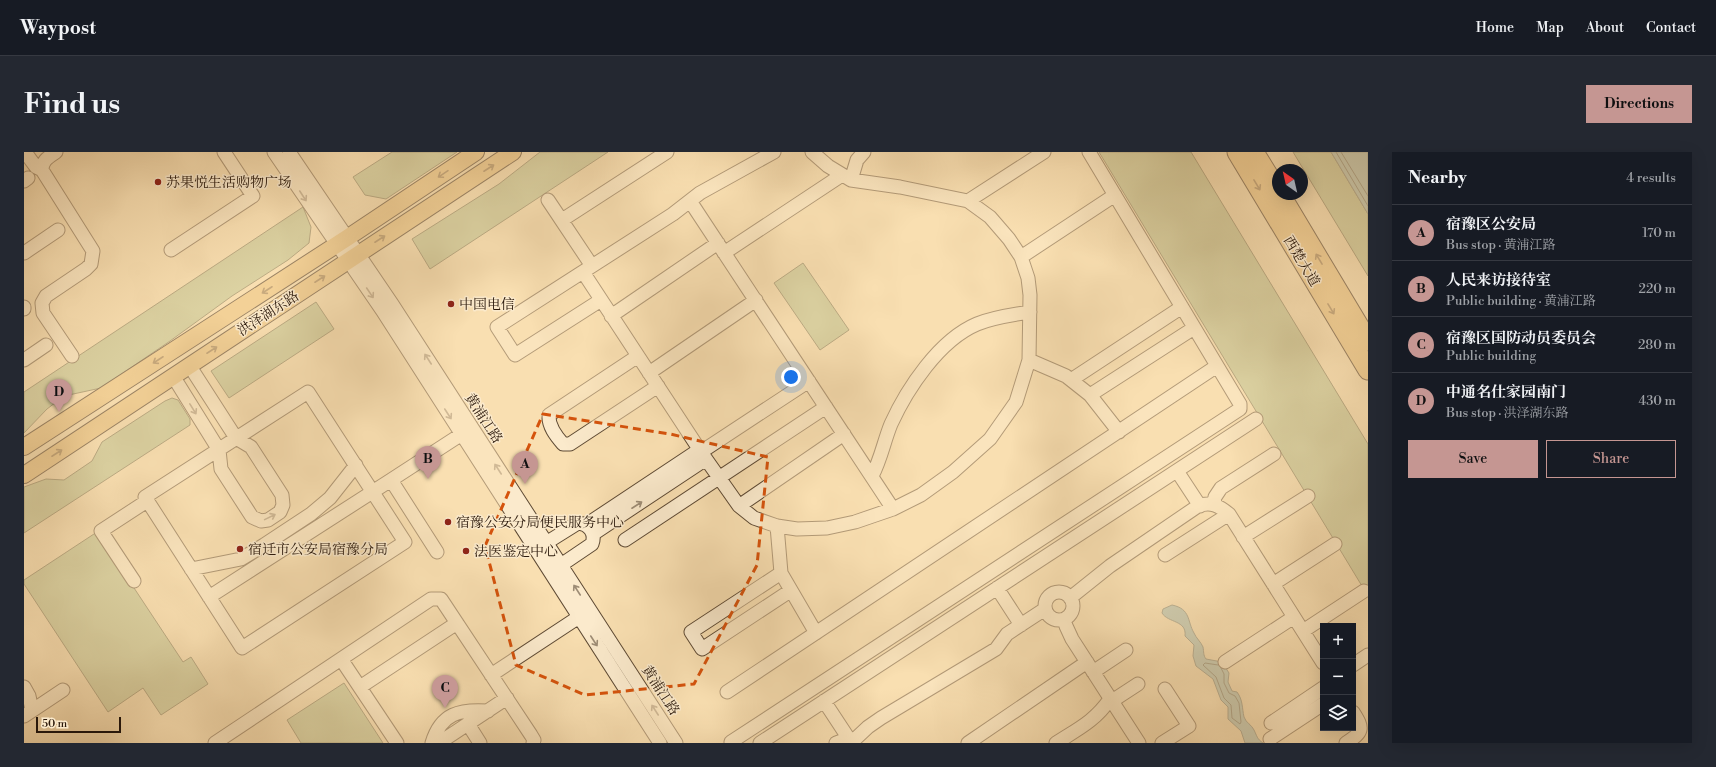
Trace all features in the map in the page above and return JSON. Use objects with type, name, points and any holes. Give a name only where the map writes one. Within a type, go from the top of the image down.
[{"type":"highway","name":"西楚大道","points":[[1237,152],[1368,370]]},
{"type":"highway","points":[[1254,152],[1272,181]]},
{"type":"highway","name":"西楚大道","points":[[1284,200],[1368,341]]},
{"type":"main road","name":"洪泽湖东路","points":[[24,447],[342,241],[476,152]]},
{"type":"main road","name":"洪泽湖东路","points":[[24,474],[513,152]]},
{"type":"street","points":[[25,152],[36,167],[42,170],[94,251],[91,264],[46,296],[42,303],[44,313],[72,356]]},
{"type":"street","points":[[42,170],[43,163],[46,159],[56,152]]},
{"type":"street","points":[[171,250],[253,196],[224,152]]},
{"type":"street","name":"黄浦江路","points":[[274,152],[342,241],[353,257],[382,310],[561,565],[584,614],[654,741]]},
{"type":"street","name":"黄浦江路","points":[[289,152],[342,241]]},
{"type":"street","points":[[562,220],[666,152]]},
{"type":"street","points":[[601,300],[515,355],[497,327],[673,214],[700,193],[774,152]]},
{"type":"street","points":[[799,152],[807,152]]},
{"type":"street","points":[[548,200],[562,220],[601,300],[702,454],[739,506],[754,518],[777,526],[797,529],[827,528],[855,522],[893,509],[921,495],[953,472],[990,439],[1016,402],[1029,360],[1030,295],[1028,278],[1021,258],[1009,239],[990,217],[968,201],[846,178],[812,152]]},
{"type":"street","points":[[611,316],[721,248],[846,178],[857,160],[864,152]]},
{"type":"street","points":[[968,201],[1044,152]]},
{"type":"street","points":[[730,742],[1240,409],[1240,404],[1089,152]]},
{"type":"street","points":[[1021,258],[1115,195]]},
{"type":"street","points":[[690,201],[893,509]]},
{"type":"street","points":[[24,253],[58,230]]},
{"type":"street","points":[[649,372],[756,300]]},
{"type":"street","points":[[1071,380],[1182,307]]},
{"type":"street","points":[[872,476],[879,462],[890,426],[901,405],[926,367],[948,343],[976,324],[1000,316],[1030,312]]},
{"type":"street","points":[[1090,395],[1194,328]]},
{"type":"street","points":[[24,360],[46,345]]},
{"type":"street","points":[[638,356],[549,415],[548,421],[558,439],[563,444],[570,444],[658,386]]},
{"type":"street","points":[[1029,360],[1066,376],[1090,395],[1120,432]]},
{"type":"street","points":[[173,376],[219,450],[221,469],[252,517],[261,521],[268,520],[280,512],[283,505],[282,495],[251,447],[236,438],[189,366]]},
{"type":"street","points":[[727,692],[1120,432],[1217,366]]},
{"type":"street","points":[[590,529],[809,381]]},
{"type":"street","points":[[308,392],[405,542],[242,648],[145,497],[219,450],[308,392]]},
{"type":"street","points":[[625,540],[718,477],[826,407]]},
{"type":"street","points":[[760,743],[1256,419]]},
{"type":"street","points":[[209,597],[467,431]]},
{"type":"street","name":"黄浦江路","points":[[467,431],[584,614],[676,743]]},
{"type":"street","points":[[739,506],[844,434]]},
{"type":"street","points":[[1214,504],[1215,496],[1221,488],[1274,454]]},
{"type":"street","points":[[191,569],[241,558],[264,545],[311,514],[330,498],[356,465]]},
{"type":"street","points":[[1177,471],[1200,506]]},
{"type":"street","points":[[391,480],[437,552]]},
{"type":"street","points":[[1243,537],[1308,496]]},
{"type":"street","points":[[134,581],[101,531],[147,501]]},
{"type":"street","points":[[1070,598],[1110,566],[1200,506],[1204,504],[1214,504],[1229,514],[1320,659]]},
{"type":"street","points":[[1166,555],[1229,514]]},
{"type":"street","points":[[546,543],[575,524],[590,529],[594,537],[592,544],[561,565]]},
{"type":"street","points":[[777,526],[781,573],[790,591],[816,633]]},
{"type":"street","points":[[1273,584],[1334,544]]},
{"type":"street","points":[[781,573],[691,632],[702,649],[790,591]]},
{"type":"street","points":[[997,588],[1021,625]]},
{"type":"street","points":[[1303,631],[1364,591]]},
{"type":"street","points":[[1062,593],[1070,598],[1073,606],[1072,610],[1068,617],[1064,619],[1053,619],[1045,610],[1046,600],[1053,594],[1062,593]]},
{"type":"street","points":[[214,743],[431,599],[441,599],[531,735],[534,740],[533,743]]},
{"type":"street","points":[[851,743],[881,718],[996,649],[1007,634],[1045,610]]},
{"type":"street","points":[[491,675],[584,614]]},
{"type":"street","points":[[1225,662],[1294,617]]},
{"type":"street","points":[[1064,619],[1072,639],[1139,743]]},
{"type":"street","points":[[360,687],[457,623]]},
{"type":"street","points":[[968,743],[1090,667],[1126,650]]},
{"type":"street","points":[[1356,663],[1368,655]]},
{"type":"street","points":[[341,659],[396,743]]},
{"type":"street","points":[[1056,743],[1091,722],[1111,700],[1138,684]]},
{"type":"street","points":[[24,687],[29,696],[28,713]]},
{"type":"street","points":[[1162,743],[1189,726],[1165,689]]},
{"type":"street","points":[[28,713],[63,690]]},
{"type":"street","points":[[1270,723],[1320,690]]},
{"type":"street","points":[[438,743],[453,739],[468,724],[507,698]]},
{"type":"street","points":[[824,701],[851,743]]},
{"type":"street","points":[[1270,739],[1320,706]]},
{"type":"street","points":[[432,743],[440,725],[449,717],[464,710],[488,710]]},
{"type":"street","points":[[1346,743],[1358,734],[1364,721],[1356,714]]},
{"type":"street","points":[[468,724],[480,743]]},
{"type":"street","points":[[654,741],[668,730]]},
{"type":"street","points":[[836,743],[844,740],[851,743]]},
{"type":"highlighted area","points":[[543,414],[670,434],[768,457],[757,565],[694,684],[585,695],[516,665],[485,546]]},
{"type":"green space","points":[[392,152],[457,152],[386,199],[365,195],[353,177]]},
{"type":"green space","points":[[540,152],[608,152],[430,269],[412,239],[499,184]]},
{"type":"green space","points":[[1099,152],[1191,152],[1368,444],[1368,596]]},
{"type":"green space","points":[[1293,152],[1331,152],[1368,214],[1368,276],[1308,177],[1308,164],[1300,164]]},
{"type":"green space","points":[[303,207],[311,227],[309,243],[288,260],[232,296],[101,388],[64,396],[47,409],[24,433],[24,392]]},
{"type":"green space","points":[[803,263],[849,330],[820,350],[774,283]]},
{"type":"green space","points":[[316,302],[334,329],[229,398],[211,371]]},
{"type":"green space","points":[[172,398],[178,400],[190,419],[190,425],[24,533],[24,487],[46,479],[64,480],[92,461],[102,442]]},
{"type":"green space","points":[[97,532],[183,662],[191,657],[208,684],[161,715],[143,688],[108,712],[24,584],[24,580]]},
{"type":"green space","points":[[344,683],[383,743],[301,743],[287,720]]},
{"type":"water","points":[[1331,152],[1368,152],[1368,214]]},
{"type":"water","points":[[1172,605],[1182,609],[1188,616],[1192,629],[1203,647],[1206,659],[1222,662],[1229,673],[1228,682],[1232,691],[1237,692],[1240,698],[1245,719],[1253,728],[1258,739],[1263,743],[1245,743],[1241,731],[1228,719],[1228,707],[1221,700],[1213,679],[1196,666],[1193,656],[1194,645],[1185,636],[1183,627],[1180,624],[1168,619],[1162,613],[1163,609]]},
{"type":"place","name":"苏果悦生活购物广场","points":[[158,182]]},
{"type":"place","name":"中国电信","points":[[451,304]]},
{"type":"place","name":"中通名仕家园南门","points":[[59,412]]},
{"type":"place","name":"人民来访接待室","points":[[428,479]]},
{"type":"place","name":"宿豫区公安局","points":[[525,484]]},
{"type":"place","name":"宿豫公安分局便民服务中心","points":[[448,522]]},
{"type":"place","name":"宿迁市公安局宿豫分局","points":[[240,549]]},
{"type":"place","name":"法医鉴定中心","points":[[466,551]]},
{"type":"place","name":"宿豫区国防动员委员会","points":[[445,708]]}]
